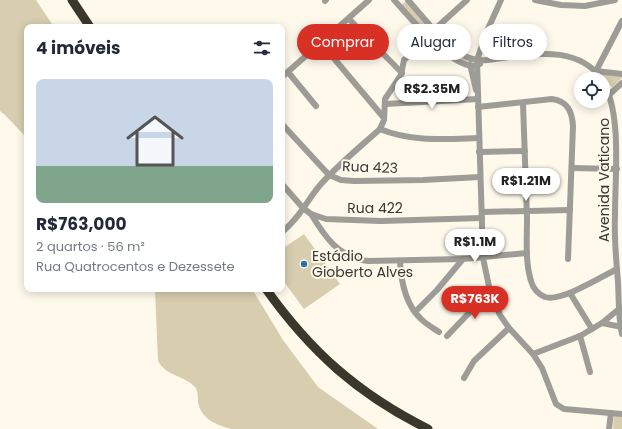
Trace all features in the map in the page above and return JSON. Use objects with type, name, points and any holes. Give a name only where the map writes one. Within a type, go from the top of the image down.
[{"type":"highway","points":[[72,0],[88,24]]},
{"type":"highway","points":[[268,292],[298,331],[352,382],[388,408],[428,429]]},
{"type":"street","points":[[342,24],[369,0]]},
{"type":"street","name":"Avenida Vaticano","points":[[394,0],[417,24]]},
{"type":"street","name":"Avenida Vaticano","points":[[408,0],[430,24]]},
{"type":"street","points":[[440,24],[466,0]]},
{"type":"street","points":[[501,0],[487,30],[475,62],[478,99],[478,138],[483,258],[490,291],[500,315],[508,328],[532,354],[544,373],[556,404],[564,410],[622,414]]},
{"type":"street","points":[[535,0],[561,5],[585,6],[615,0]]},
{"type":"street","points":[[348,19],[402,73]]},
{"type":"street","points":[[622,21],[596,71],[622,74]]},
{"type":"street","name":"Avenida Vaticano","points":[[456,60],[470,66],[475,62],[551,53],[573,58],[596,71]]},
{"type":"street","name":"Avenida Vaticano","points":[[471,59],[475,62]]},
{"type":"street","points":[[285,74],[302,60]]},
{"type":"street","points":[[335,60],[384,118]]},
{"type":"street","points":[[285,229],[296,219],[310,196],[329,176],[380,129],[384,118],[384,104],[387,96],[402,73],[404,60]]},
{"type":"street","points":[[470,66],[478,99]]},
{"type":"street","points":[[288,72],[316,106]]},
{"type":"street","points":[[611,94],[622,83]]},
{"type":"street","name":"Avenida Vaticano","points":[[611,94],[620,129],[620,158],[617,169],[619,191],[619,243],[617,269],[620,283],[619,309],[622,330]]},
{"type":"street","points":[[384,104],[478,99]]},
{"type":"street","points":[[478,107],[552,99],[562,102],[571,113],[573,126],[568,259]]},
{"type":"street","points":[[523,102],[527,253],[530,280],[534,288],[544,296],[552,298],[570,293],[617,269]]},
{"type":"street","name":"Rua 423","points":[[285,127],[329,176],[341,180],[354,181],[480,177]]},
{"type":"street","points":[[380,129],[415,138],[478,138]]},
{"type":"street","points":[[479,152],[525,151]]},
{"type":"street","points":[[572,168],[617,169]]},
{"type":"street","name":"Rua 422","points":[[285,187],[303,208],[311,214],[333,219],[381,221],[526,211],[570,210]]},
{"type":"street","points":[[311,214],[329,240],[345,255],[359,260],[463,260],[527,253]]},
{"type":"street","points":[[415,312],[437,290],[463,260]]},
{"type":"street","points":[[400,261],[403,290],[415,312],[420,318],[439,332]]},
{"type":"street","points":[[447,336],[490,291]]},
{"type":"street","points":[[570,293],[592,329]]},
{"type":"street","points":[[532,354],[580,336],[602,323],[619,309]]},
{"type":"street","points":[[602,323],[622,330]]},
{"type":"street","points":[[464,378],[474,361],[508,328]]},
{"type":"street","points":[[580,336],[590,372]]},
{"type":"street","points":[[610,429],[611,414]]},
{"type":"shaded area","points":[[0,0],[36,0],[52,24],[24,24],[24,135],[0,111]]},
{"type":"shaded area","points":[[406,1],[430,24],[419,24],[401,5]]},
{"type":"shaded area","points":[[461,60],[467,60],[468,61],[466,63]]},
{"type":"shaded area","points":[[610,75],[622,76],[622,78],[612,88],[610,85]]},
{"type":"shaded area","name":"Estádio Gioberto Alves","points":[[304,234],[340,284],[304,309],[285,283],[285,247]]},
{"type":"shaded area","points":[[155,292],[254,292],[283,340],[318,387],[378,429],[232,429],[215,423],[206,417],[200,408],[195,387],[186,380],[166,370],[158,361]]},
{"type":"shaded area","points":[[614,416],[622,416],[622,429],[613,429]]},
{"type":"place","name":"Estádio Gioberto Alves","points":[[304,264]]}]
